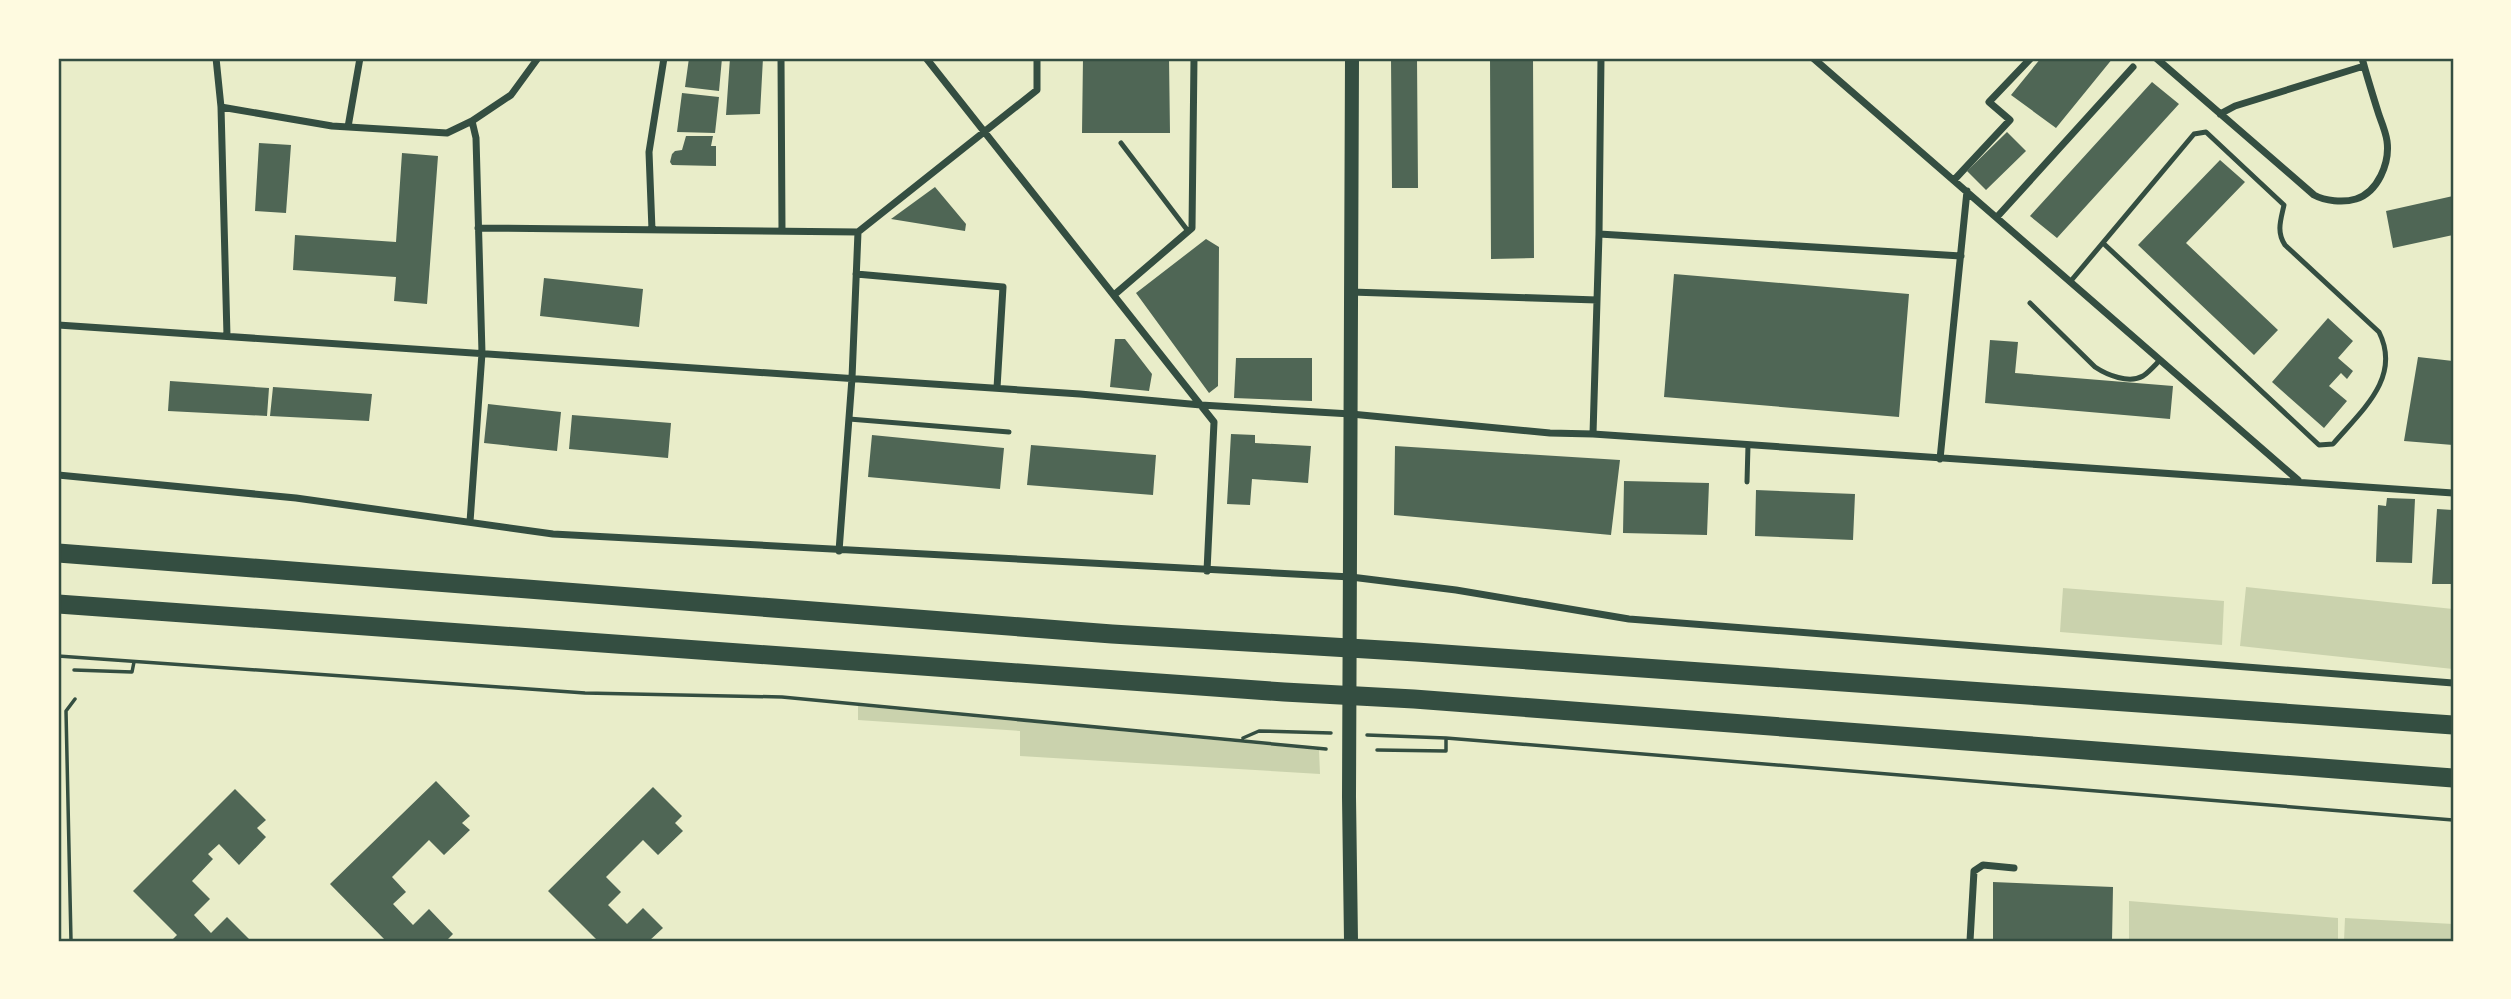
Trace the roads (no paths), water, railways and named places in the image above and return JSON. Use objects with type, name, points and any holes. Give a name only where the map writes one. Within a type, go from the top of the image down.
[{"type":"highway","points":[[58,553],[1102,634],[1287,643],[2453,725]]},
{"type":"highway","points":[[58,604],[1284,692],[1414,699],[2453,778]]},
{"type":"main road","points":[[1351,941],[1352,58]]},
{"type":"street","points":[[216,58],[221,107],[227,336]]},
{"type":"street","points":[[348,127],[360,58]]},
{"type":"street","points":[[221,107],[348,127],[447,132],[472,121],[511,94],[538,58]]},
{"type":"street","points":[[652,230],[649,152],[664,58]]},
{"type":"street","points":[[781,58],[782,232]]},
{"type":"street","points":[[926,58],[1214,422],[1207,571]]},
{"type":"street","points":[[478,228],[858,232],[1037,90],[1037,58]]},
{"type":"street","points":[[1114,295],[1192,228],[1194,58]]},
{"type":"street","points":[[1593,434],[1601,58]]},
{"type":"street","points":[[1813,58],[2298,481]]},
{"type":"street","points":[[1954,180],[2010,120],[1989,102],[2031,58]]},
{"type":"street","points":[[2156,58],[2220,114],[2314,195],[2322,200],[2363,197],[2380,177],[2386,161],[2387,141],[2363,62],[2235,106],[2220,114]]},
{"type":"street","points":[[1997,217],[2133,67]]},
{"type":"street","points":[[470,522],[482,353],[476,138],[472,121]]},
{"type":"street","points":[[1940,459],[1967,191]]},
{"type":"street","points":[[839,551],[852,378],[858,232]]},
{"type":"street","points":[[1599,234],[1961,256]]},
{"type":"street","points":[[856,274],[1003,287],[997,388]]},
{"type":"street","points":[[1351,292],[1597,300]]},
{"type":"street","points":[[58,325],[997,388],[1351,414],[1550,433],[2453,493]]},
{"type":"street","points":[[58,475],[296,498],[553,534],[1351,577],[1456,590],[1629,619],[2453,683]]},
{"type":"street","points":[[1970,941],[1974,872],[1983,866],[2014,868]]},
{"type":"lane","points":[[2070,282],[2194,134],[2210,134],[2284,205],[2279,226],[2280,238],[2285,245],[2379,332],[2385,345],[2387,361],[2384,378],[2371,399],[2333,444],[2319,445],[2103,243]]},
{"type":"lane","points":[[1121,143],[1188,231]]},
{"type":"lane","points":[[2030,303],[2095,367],[2106,374],[2132,378],[2143,376],[2160,360]]},
{"type":"lane","points":[[849,419],[1009,432]]},
{"type":"lane","points":[[1747,482],[1748,445]]}]
